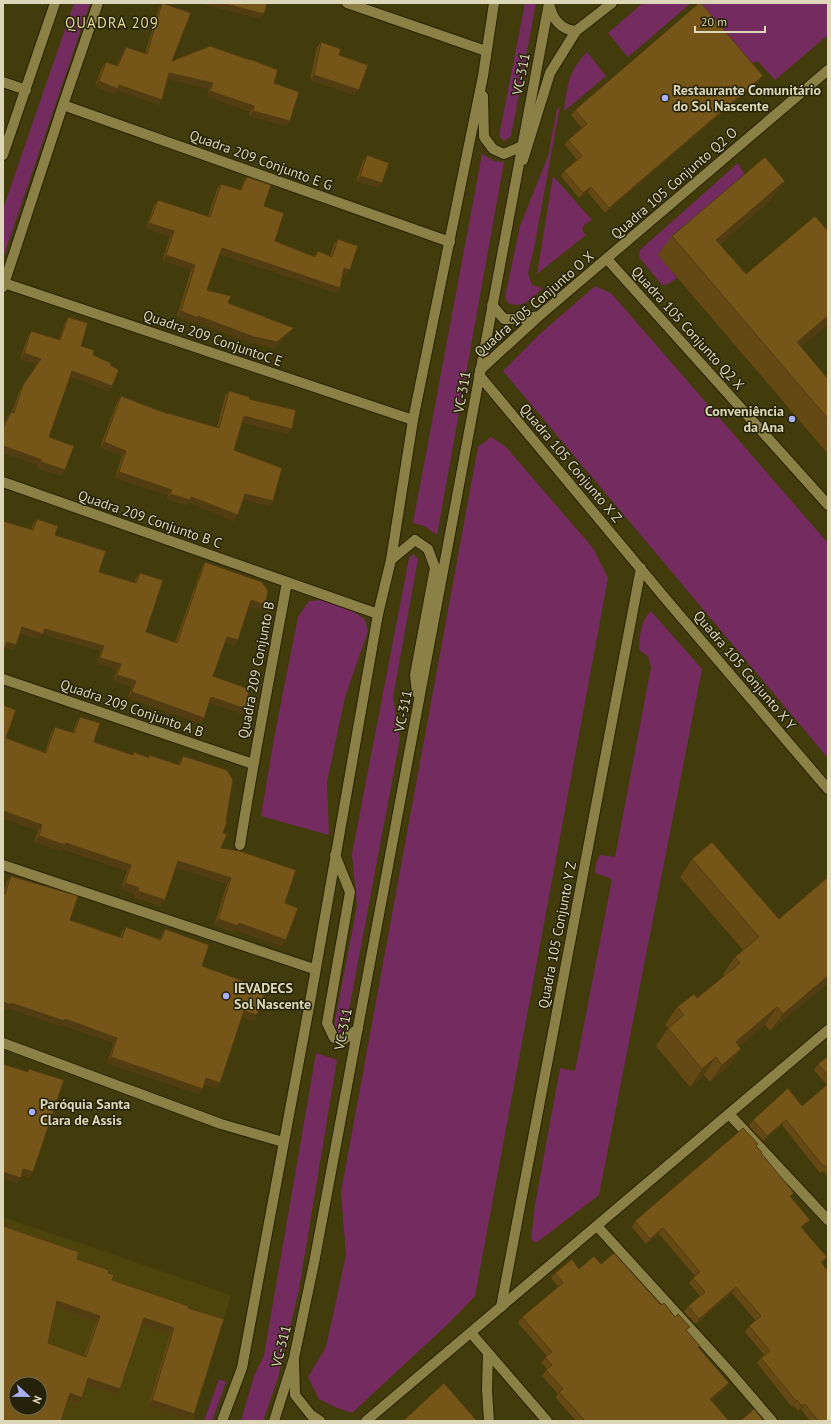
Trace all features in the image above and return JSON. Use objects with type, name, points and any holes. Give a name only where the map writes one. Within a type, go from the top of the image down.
[{"type":"street","points":[[3,154],[55,3]]},
{"type":"street","points":[[4,285],[98,3]]},
{"type":"street","points":[[348,3],[486,51]]},
{"type":"street","points":[[222,1421],[242,1368],[284,1142],[378,614],[391,560],[413,420],[483,76],[494,3]]},
{"type":"street","points":[[549,3],[551,12],[559,25],[570,31],[576,31]]},
{"type":"street","name":"VC-311","points":[[274,1421],[294,1358],[317,1247],[549,3]]},
{"type":"street","points":[[514,190],[550,73],[576,31],[612,3]]},
{"type":"street","name":"Quadra 105 Conjunto Q2 O","points":[[607,259],[828,70]]},
{"type":"street","points":[[483,76],[484,137],[493,149],[504,154],[522,146]]},
{"type":"street","points":[[3,82],[26,90]]},
{"type":"street","name":"Quadra 209 Conjunto E G","points":[[63,105],[450,242]]},
{"type":"street","name":"Quadra 105 Conjunto O X","points":[[480,373],[537,318],[607,259]]},
{"type":"street","name":"Quadra 105 Conjunto Q2 X","points":[[607,259],[828,505]]},
{"type":"street","name":"Quadra 209 ConjuntoC E","points":[[4,285],[413,420]]},
{"type":"street","points":[[492,305],[504,319],[537,318]]},
{"type":"street","name":"Quadra 105 Conjunto X Z","points":[[480,373],[641,568]]},
{"type":"street","name":"Quadra 209 Conjunto B C","points":[[3,482],[378,614]]},
{"type":"street","points":[[391,560],[415,540],[428,549],[435,568],[415,675],[418,706]]},
{"type":"street","name":"Quadra 105 Conjunto X Y","points":[[641,568],[828,789]]},
{"type":"street","name":"Quadra 105 Conjunto Y Z","points":[[501,1307],[641,568]]},
{"type":"street","name":"Quadra 209 Conjunto B","points":[[240,845],[253,764],[287,582]]},
{"type":"street","name":"Quadra 209 Conjunto A B","points":[[3,679],[253,764]]},
{"type":"street","points":[[335,855],[350,892],[327,1023],[334,1038],[343,1040],[358,1029]]},
{"type":"street","points":[[3,865],[314,969]]},
{"type":"street","points":[[366,1421],[828,1030]]},
{"type":"street","points":[[3,1043],[221,1124],[284,1142]]},
{"type":"street","points":[[729,1114],[828,1220]]},
{"type":"street","points":[[597,1226],[730,1372],[772,1421]]},
{"type":"street","points":[[471,1333],[547,1421]]},
{"type":"street","points":[[488,1353],[487,1390],[489,1421]]},
{"type":"street","points":[[294,1358],[295,1395],[311,1415],[320,1421]]},
{"type":"shaded area","points":[[74,3],[90,3],[3,258],[3,209]]},
{"type":"shaded area","points":[[525,3],[536,3],[511,136],[504,141],[499,136]]},
{"type":"shaded area","points":[[643,3],[691,3],[628,57],[608,33]]},
{"type":"shaded area","points":[[699,3],[828,3],[828,35],[775,80],[758,61],[752,63]]},
{"type":"shaded area","points":[[587,52],[606,76],[564,110],[572,72]]},
{"type":"shaded area","points":[[560,106],[528,273],[532,285],[543,288],[527,302],[514,305],[508,303],[505,297],[520,226],[548,156],[557,109]]},
{"type":"shaded area","points":[[482,154],[494,161],[504,162],[437,535],[424,526],[413,523]]},
{"type":"shaded area","points":[[738,163],[746,177],[658,254],[677,278],[668,284],[662,285],[639,257],[640,250]]},
{"type":"shaded area","points":[[553,176],[592,220],[584,225],[582,230],[586,235],[537,274]]},
{"type":"shaded area","points":[[595,286],[611,293],[828,543],[828,758],[503,371],[541,333]]},
{"type":"shaded area","points":[[491,437],[505,446],[593,548],[608,578],[475,1296],[449,1323],[352,1413],[319,1399],[308,1377],[326,1347],[346,1255],[341,1192],[478,447]]},
{"type":"shaded area","points":[[413,554],[418,559],[393,697],[400,739],[345,1031],[338,1033],[334,1026],[357,906],[352,854],[409,558]]},
{"type":"shaded area","points":[[323,600],[350,609],[365,620],[368,631],[345,697],[327,782],[329,835],[261,816],[275,733],[298,617],[309,601]]},
{"type":"shaded area","points":[[651,611],[702,669],[599,1195],[536,1243],[531,1239],[535,1205],[560,1068],[575,1071],[612,879],[595,873],[596,863],[600,855],[615,857],[651,667],[648,656],[639,650],[640,635],[643,624],[647,615]]},
{"type":"shaded area","points":[[316,1053],[337,1060],[299,1289],[278,1378],[263,1421],[241,1421],[254,1376],[264,1355]]},
{"type":"shaded area","points":[[3,1217],[231,1295],[193,1421],[25,1421],[9,1416],[48,1416],[48,1376],[8,1376],[8,1416],[3,1414]]},
{"type":"shaded area","points":[[219,1379],[226,1382],[212,1421],[204,1421]]},
{"type":"building","points":[[162,3],[191,13],[172,61],[210,46],[278,70],[274,83],[299,92],[290,121],[253,111],[254,106],[210,91],[213,83],[169,73],[162,100],[119,85],[118,89],[99,81],[106,62],[118,66],[126,47],[147,54]]},
{"type":"building","points":[[222,3],[264,3],[267,4],[264,14]]},
{"type":"building","name":"Restaurante Comunitário do Sol Nascente","points":[[699,3],[701,3],[763,76],[609,208],[591,187],[583,193],[564,171],[582,156],[568,140],[587,124],[575,110]]},
{"type":"building","points":[[321,42],[341,49],[339,55],[368,65],[359,90],[314,75]]},
{"type":"building","points":[[367,155],[389,163],[382,183],[360,176]]},
{"type":"building","points":[[765,157],[785,181],[716,240],[746,274],[815,216],[828,231],[828,316],[797,342],[828,379],[828,419],[672,236]]},
{"type":"building","points":[[247,177],[271,185],[264,206],[284,213],[275,241],[315,257],[318,251],[332,257],[338,239],[358,246],[350,270],[344,268],[340,288],[222,248],[207,290],[231,296],[228,303],[294,328],[277,342],[254,337],[181,311],[195,265],[166,255],[174,231],[149,223],[158,200],[210,217],[221,184],[241,190]]},
{"type":"building","points":[[68,317],[88,323],[81,346],[94,350],[93,355],[111,363],[110,365],[119,370],[112,386],[72,371],[49,437],[74,446],[65,470],[41,462],[42,460],[3,446],[3,429],[11,412],[14,413],[23,385],[41,359],[24,353],[31,331],[60,340]]},
{"type":"building","points":[[229,391],[250,397],[249,399],[296,410],[292,429],[244,416],[234,450],[282,468],[273,501],[245,494],[238,515],[191,497],[190,500],[170,494],[172,490],[119,472],[126,451],[104,442],[121,396],[168,414],[219,428]]},
{"type":"building","points":[[37,519],[58,526],[55,535],[106,551],[99,572],[136,583],[140,573],[163,580],[146,632],[177,643],[205,562],[262,582],[268,591],[265,605],[251,600],[238,640],[227,637],[213,676],[249,689],[246,709],[211,697],[204,718],[132,692],[136,681],[117,675],[121,664],[100,658],[104,646],[45,629],[43,634],[22,627],[16,645],[7,642],[4,649],[3,521],[33,530]]},
{"type":"building","points":[[3,705],[16,710],[6,738],[46,753],[55,727],[74,733],[80,717],[100,723],[94,742],[133,755],[134,752],[149,758],[149,755],[180,765],[183,756],[227,770],[233,780],[227,822],[223,833],[227,834],[221,848],[240,851],[296,870],[285,903],[298,908],[286,940],[239,923],[238,926],[218,919],[231,878],[178,861],[165,900],[138,891],[139,888],[125,883],[131,865],[66,843],[65,845],[39,836],[42,825],[3,811]]},
{"type":"building","points":[[712,842],[779,919],[828,877],[828,976],[783,1014],[777,1007],[736,1042],[741,1049],[722,1065],[716,1057],[702,1069],[668,1028],[684,1015],[677,1007],[694,994],[697,998],[740,963],[735,957],[759,937],[692,859]]},
{"type":"building","points":[[11,876],[78,896],[70,920],[122,938],[126,927],[161,940],[165,929],[209,945],[202,966],[266,989],[257,1015],[244,1011],[220,1083],[206,1078],[203,1089],[111,1057],[117,1038],[65,1019],[64,1021],[11,1003],[11,1005],[3,1002],[3,893],[5,894]]},
{"type":"building","points":[[828,1056],[828,1076],[818,1064]]},
{"type":"building","name":"Paróquia Santa Clara de Assis","points":[[3,1064],[28,1072],[29,1069],[64,1080],[33,1172],[23,1169],[21,1178],[3,1172]]},
{"type":"building","points":[[828,1084],[828,1167],[827,1165],[824,1167],[786,1120],[767,1136],[753,1120],[788,1088],[802,1106]]},
{"type":"building","points":[[743,1128],[758,1144],[756,1146],[762,1152],[761,1153],[794,1193],[790,1196],[810,1220],[801,1227],[827,1257],[821,1262],[828,1271],[828,1420],[825,1421],[818,1421],[805,1404],[802,1406],[797,1400],[796,1401],[761,1358],[770,1351],[749,1326],[761,1316],[736,1287],[699,1319],[688,1306],[705,1292],[693,1278],[700,1272],[663,1228],[650,1239],[635,1221]]},
{"type":"building","points":[[3,1226],[79,1252],[77,1259],[109,1270],[108,1273],[114,1275],[112,1280],[189,1306],[188,1308],[224,1319],[194,1414],[152,1400],[174,1328],[144,1318],[120,1389],[88,1378],[82,1398],[70,1393],[61,1421],[3,1421]],"holes":[[[57,1301],[100,1316],[86,1357],[48,1343]]]},
{"type":"building","points":[[614,1253],[661,1305],[664,1303],[675,1317],[678,1314],[690,1327],[686,1330],[700,1346],[698,1347],[729,1383],[710,1399],[729,1421],[585,1421],[559,1392],[563,1389],[546,1370],[552,1365],[545,1357],[552,1352],[522,1317],[563,1283],[555,1273],[572,1259],[579,1269],[594,1256],[601,1264]]},
{"type":"building","points":[[444,1383],[477,1421],[403,1421]]},
{"type":"building","points":[[754,1409],[764,1421],[740,1421]]},
{"type":"place","name":"Restaurante Comunitário do Sol Nascente","points":[[665,98]]},
{"type":"place","name":"Conveniência da Ana","points":[[792,419]]},
{"type":"place","name":"IEVADECS Sol Nascente","points":[[226,996]]},
{"type":"place","name":"Paróquia Santa Clara de Assis","points":[[32,1112]]},
{"type":"district","name":"QUADRA 209","points":[[112,22]]}]
